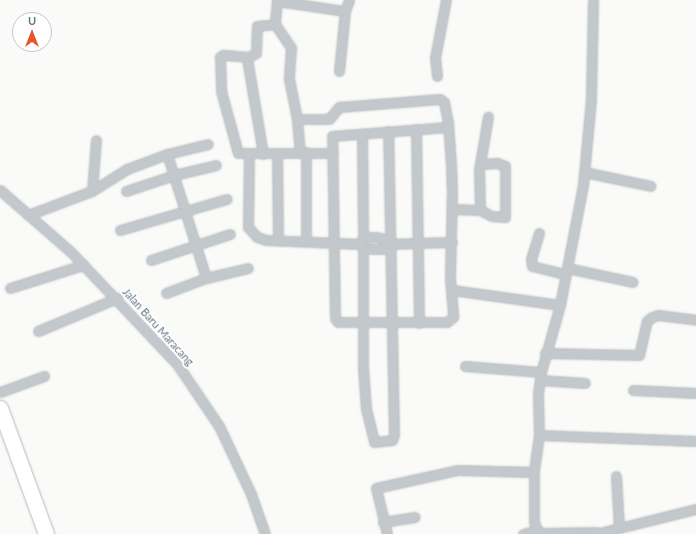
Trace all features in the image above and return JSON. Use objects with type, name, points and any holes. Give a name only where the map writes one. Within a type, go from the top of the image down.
[{"type":"main road","points":[[0,408],[46,534]]},
{"type":"street","points":[[339,71],[345,11],[349,0]]},
{"type":"street","points":[[437,76],[435,58],[446,0]]},
{"type":"street","points":[[536,530],[534,522],[534,472],[539,435],[540,376],[545,353],[560,305],[584,172],[591,99],[593,0]]},
{"type":"street","points":[[306,241],[303,153],[298,119],[289,78],[291,48],[274,24],[277,1],[345,11]]},
{"type":"street","points":[[274,24],[257,26],[256,53],[248,57],[221,56],[220,84],[236,150],[249,155],[333,153]]},
{"type":"street","points":[[248,57],[263,154]]},
{"type":"street","points":[[298,119],[328,119],[339,107],[440,99],[444,102],[448,127],[452,209],[450,279],[452,290],[451,321],[419,323],[338,322],[335,318],[333,135],[448,127]]},
{"type":"street","points":[[480,210],[480,164],[488,118]]},
{"type":"street","points":[[416,129],[419,243],[419,323]]},
{"type":"street","points":[[362,134],[362,322],[366,409],[374,442],[392,440],[394,438],[388,243],[388,131]]},
{"type":"street","points":[[92,191],[96,140]]},
{"type":"street","points":[[28,215],[92,191],[127,169],[167,154],[208,144]]},
{"type":"street","points":[[167,154],[183,210],[206,278]]},
{"type":"street","points":[[277,154],[278,240]]},
{"type":"street","points":[[249,155],[248,227],[261,239],[362,243],[380,238],[385,239],[388,243],[452,242]]},
{"type":"street","points":[[452,209],[480,210],[492,216],[506,215],[505,166],[480,164]]},
{"type":"street","points":[[126,191],[174,175],[216,165]]},
{"type":"street","points":[[584,172],[650,186]]},
{"type":"street","name":"Jalan Baru Maracang","points":[[0,190],[117,298],[177,364],[214,417],[251,494],[265,534]]},
{"type":"street","points":[[120,230],[183,210],[227,199]]},
{"type":"street","points":[[539,233],[531,259],[532,266],[633,282]]},
{"type":"street","points":[[151,260],[194,244],[230,234]]},
{"type":"street","points":[[10,288],[83,265]]},
{"type":"street","points":[[166,292],[206,278],[248,268]]},
{"type":"street","points":[[452,290],[560,305]]},
{"type":"street","points":[[38,331],[117,298]]},
{"type":"street","points":[[545,353],[640,355],[647,320],[658,315],[696,320]]},
{"type":"street","points":[[465,366],[585,383]]},
{"type":"street","points":[[0,392],[44,376]]},
{"type":"street","points":[[633,390],[696,393]]},
{"type":"street","points":[[539,435],[696,441]]},
{"type":"street","points":[[387,534],[374,490],[380,486],[458,470],[534,472]]},
{"type":"street","points":[[616,476],[619,528]]},
{"type":"street","points":[[523,534],[536,530],[543,533],[603,533],[696,509]]},
{"type":"street","points":[[384,522],[415,517]]}]
